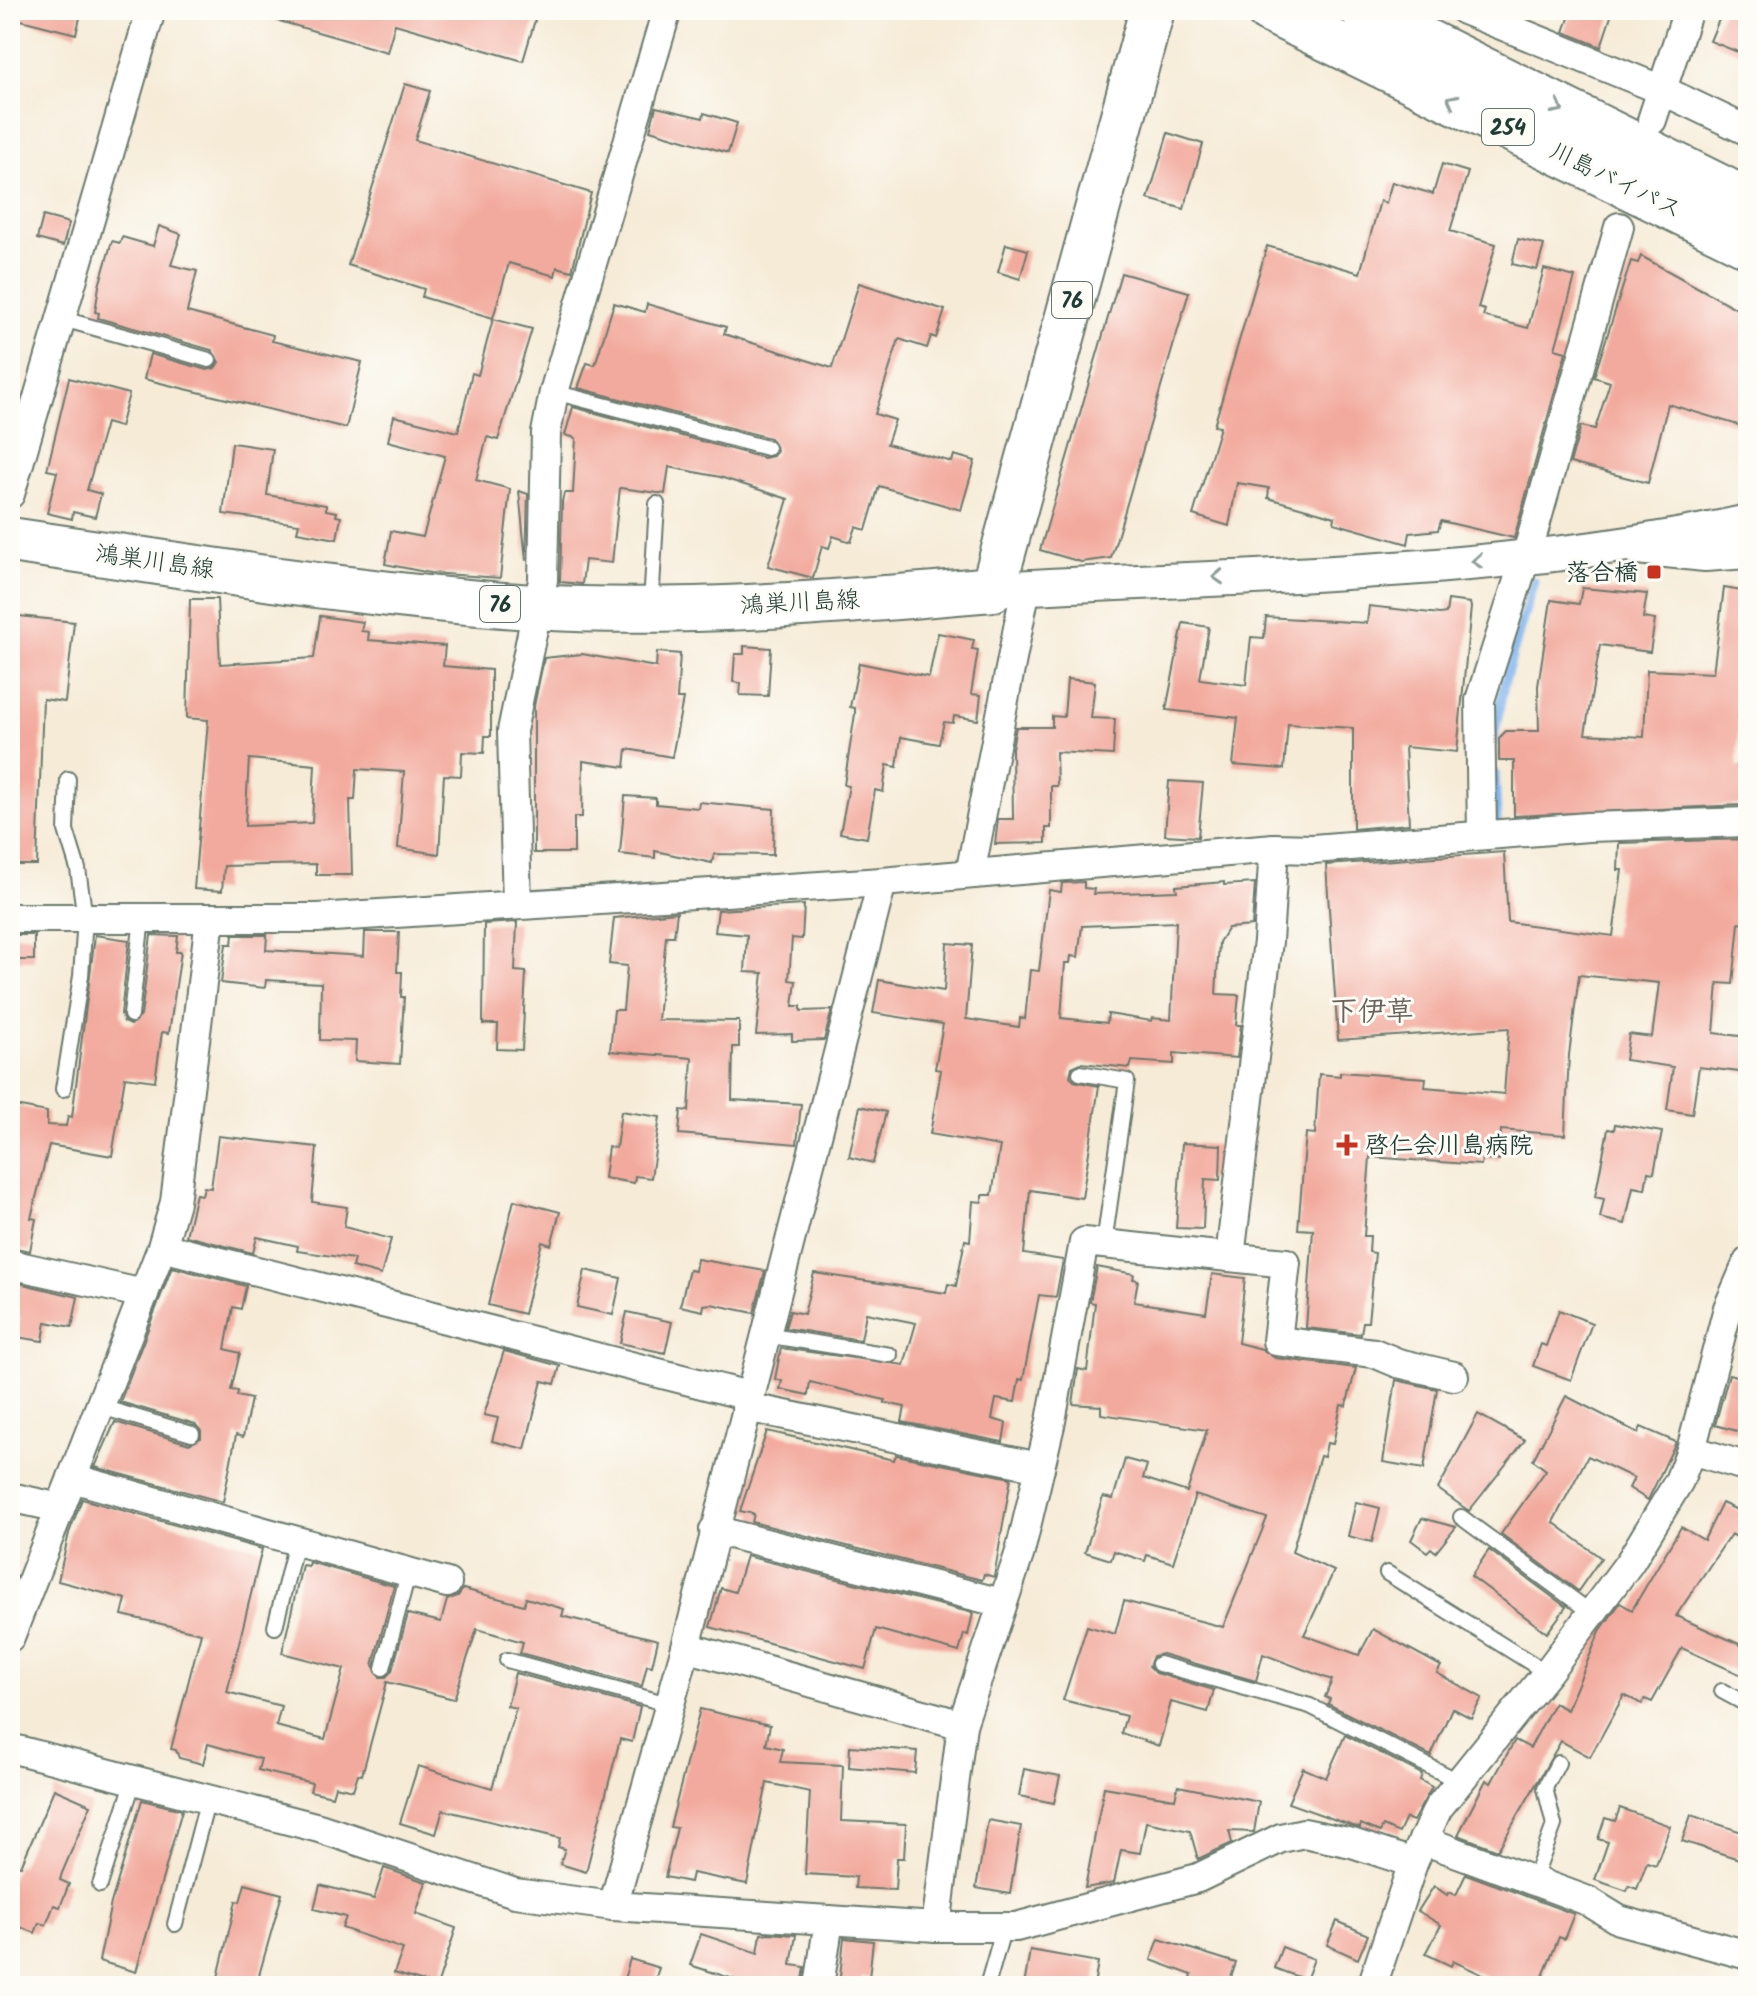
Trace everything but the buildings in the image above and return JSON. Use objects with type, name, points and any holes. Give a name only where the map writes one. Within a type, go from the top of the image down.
[{"type":"main road","name":"76","points":[[1010,588],[1152,10]]},
{"type":"main road","name":"川島バイパス","points":[[1268,10],[1748,245]]},
{"type":"main road","name":"川島バイパス","points":[[1363,10],[1748,201]]},
{"type":"main road","name":"鴻巣川島線","points":[[10,540],[402,596],[535,607],[650,609],[894,598],[1010,588]]},
{"type":"street","points":[[10,494],[151,10]]},
{"type":"street","points":[[517,904],[512,731],[535,607],[543,580],[546,433],[554,392],[667,10]]},
{"type":"street","points":[[1464,10],[1662,90],[1748,131]]},
{"type":"street","points":[[1652,120],[1688,10]]},
{"type":"street","points":[[1680,40],[1703,10]]},
{"type":"street","points":[[1482,834],[1480,700],[1619,227]]},
{"type":"street","points":[[970,874],[1010,588],[1524,558],[1615,547],[1748,522]]},
{"type":"street","points":[[1615,547],[1705,557],[1748,554]]},
{"type":"street","points":[[10,918],[317,918],[882,882],[1274,848],[1313,849],[1482,834],[1748,822]]},
{"type":"street","points":[[1230,1257],[1268,941],[1274,848]]},
{"type":"street","points":[[613,1906],[686,1647],[882,882]]},
{"type":"street","points":[[10,1637],[162,1247],[175,1202],[210,919]]},
{"type":"street","points":[[936,1927],[962,1725],[1020,1552],[1040,1467],[1084,1242],[1286,1263],[1277,1341],[1374,1353],[1398,1363],[1454,1376]]},
{"type":"street","points":[[162,1247],[748,1402],[1040,1467]]},
{"type":"street","points":[[1372,1986],[1418,1851],[1438,1808],[1547,1673],[1653,1527],[1691,1450],[1728,1308],[1748,1262]]},
{"type":"street","points":[[10,1264],[144,1294]]},
{"type":"street","points":[[1691,1450],[1748,1467]]},
{"type":"street","points":[[72,1478],[447,1583]]},
{"type":"street","points":[[10,1497],[60,1508]]},
{"type":"street","points":[[714,1530],[1002,1603]]},
{"type":"street","points":[[686,1647],[962,1725]]},
{"type":"street","points":[[10,1748],[319,1828],[515,1893],[613,1906],[936,1927],[1016,1927],[1198,1878],[1251,1856],[1281,1838],[1304,1833],[1418,1851],[1533,1882],[1588,1901],[1619,1920],[1748,1955]]},
{"type":"street","points":[[819,1986],[829,1920]]},
{"type":"lane","points":[[63,319],[209,360]]},
{"type":"lane","points":[[554,392],[767,448]]},
{"type":"lane","points":[[650,609],[657,504]]},
{"type":"lane","points":[[63,1089],[81,976],[85,918],[78,869],[66,830],[68,779]]},
{"type":"lane","points":[[131,1015],[142,918]]},
{"type":"lane","points":[[1080,1073],[1127,1081],[1104,1244]]},
{"type":"lane","points":[[765,1335],[890,1355]]},
{"type":"lane","points":[[98,1406],[192,1434]]},
{"type":"lane","points":[[1461,1517],[1590,1612]]},
{"type":"lane","points":[[275,1627],[296,1542]]},
{"type":"lane","points":[[1387,1573],[1547,1673]]},
{"type":"lane","points":[[383,1668],[408,1574]]},
{"type":"lane","points":[[507,1660],[668,1704]]},
{"type":"lane","points":[[1159,1664],[1310,1706],[1458,1781]]},
{"type":"lane","points":[[1722,1691],[1748,1705]]},
{"type":"lane","points":[[1533,1882],[1552,1837],[1554,1825],[1545,1788],[1558,1763]]},
{"type":"lane","points":[[100,1885],[134,1780]]},
{"type":"lane","points":[[175,1924],[208,1799]]},
{"type":"lane","points":[[987,1986],[1004,1927]]},
{"type":"waterway","points":[[1493,743],[1504,684],[1534,581]]},
{"type":"waterway","points":[[1495,774],[1497,823]]},
{"type":"place","name":"落合橋","points":[[1654,572]]},
{"type":"place","name":"啓仁会川島病院","points":[[1347,1145]]},
{"type":"district","name":"下伊草","points":[[1372,1010]]}]
